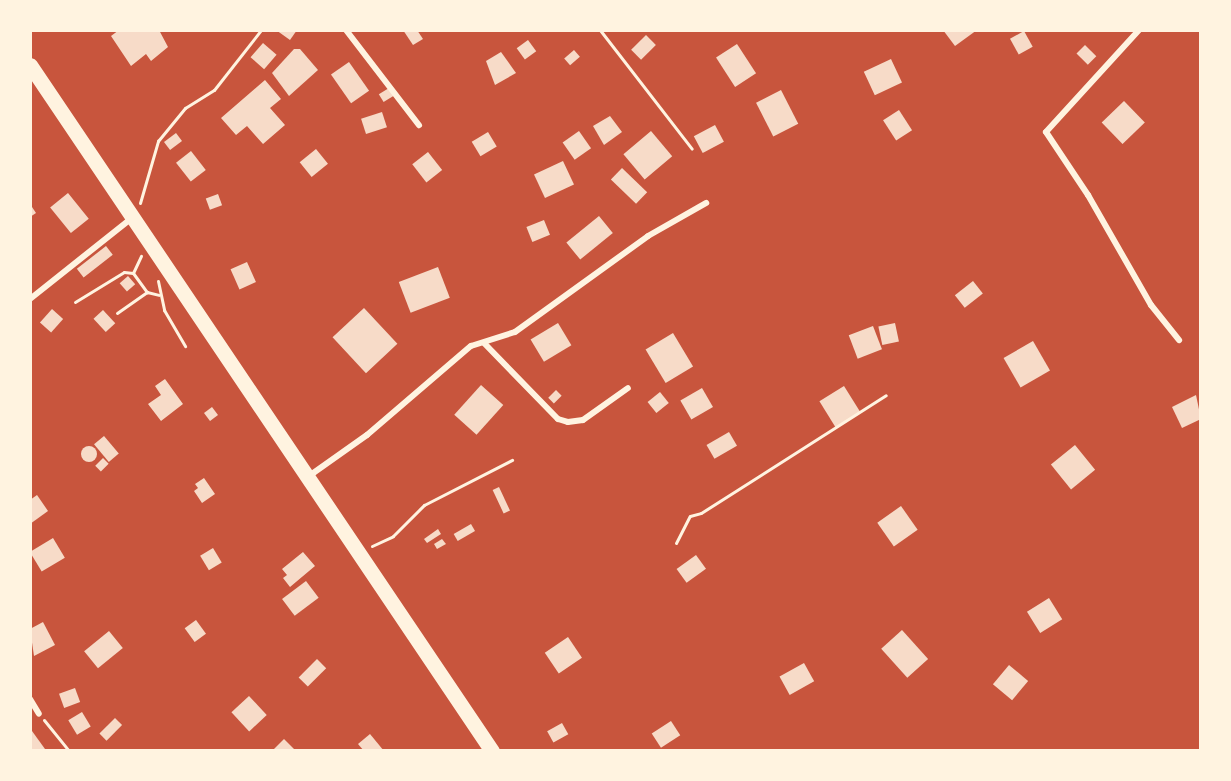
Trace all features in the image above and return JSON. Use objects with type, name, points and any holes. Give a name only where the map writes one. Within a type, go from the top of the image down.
[{"type":"highway","points":[[30,65],[135,216],[492,751]]},
{"type":"street","points":[[346,30],[419,125]]},
{"type":"street","points":[[1139,30],[1046,132],[1088,195],[1150,305],[1179,340]]},
{"type":"street","points":[[309,476],[367,435],[471,346],[515,332],[648,236],[706,203]]},
{"type":"street","points":[[30,299],[135,216]]},
{"type":"street","points":[[484,343],[558,419],[568,422],[583,420],[628,388]]},
{"type":"street","points":[[30,699],[39,714]]},
{"type":"path","points":[[135,216],[158,141],[185,108],[214,90],[261,30]]},
{"type":"path","points":[[600,30],[692,149]]},
{"type":"path","points":[[170,269],[156,283],[159,295],[185,346]]},
{"type":"path","points":[[75,302],[124,272],[133,273],[147,292],[159,295]]},
{"type":"path","points":[[117,313],[147,292]]},
{"type":"path","points":[[676,543],[690,516],[701,513],[886,395]]},
{"type":"path","points":[[360,552],[393,536],[424,505],[512,460]]},
{"type":"path","points":[[39,714],[69,751]]},
{"type":"path","points":[[239,751],[250,751]]},
{"type":"building","points":[[119,30],[159,30],[168,47],[151,61],[146,54],[131,66],[111,36]]},
{"type":"building","points":[[276,30],[297,30],[290,40]]},
{"type":"building","points":[[403,30],[417,30],[423,39],[413,45]]},
{"type":"building","points":[[943,30],[977,30],[955,46]]},
{"type":"building","points":[[1024,31],[1033,47],[1019,55],[1010,39]]},
{"type":"building","points":[[646,35],[656,45],[641,60],[631,50]]},
{"type":"building","points":[[528,40],[536,51],[525,60],[517,48]]},
{"type":"building","points":[[263,43],[277,55],[264,69],[251,57]]},
{"type":"building","points":[[737,44],[756,73],[735,87],[716,58]]},
{"type":"building","points":[[1085,45],[1096,56],[1088,65],[1077,53]]},
{"type":"building","points":[[294,49],[300,49],[318,70],[289,96],[272,73]]},
{"type":"building","points":[[574,50],[580,57],[570,65],[564,59]]},
{"type":"building","points":[[501,52],[516,73],[495,85],[486,61]]},
{"type":"building","points":[[891,59],[902,83],[875,95],[864,72]]},
{"type":"building","points":[[349,62],[369,91],[351,103],[331,75]]},
{"type":"building","points":[[265,80],[281,99],[270,108],[285,125],[263,144],[247,126],[236,135],[221,118]]},
{"type":"building","points":[[389,88],[394,96],[384,102],[379,94]]},
{"type":"building","points":[[781,90],[798,124],[773,137],[756,103]]},
{"type":"building","points":[[1124,101],[1145,123],[1123,144],[1102,123]]},
{"type":"building","points":[[899,110],[912,130],[896,140],[883,120]]},
{"type":"building","points":[[382,112],[387,127],[366,134],[361,119]]},
{"type":"building","points":[[610,116],[622,132],[604,145],[593,126]]},
{"type":"building","points":[[715,125],[724,142],[703,153],[694,136]]},
{"type":"building","points":[[579,131],[591,148],[575,160],[563,142]]},
{"type":"building","points":[[651,131],[672,156],[645,179],[623,154]]},
{"type":"building","points":[[488,132],[497,147],[480,156],[472,142]]},
{"type":"building","points":[[176,133],[182,141],[170,150],[164,142]]},
{"type":"building","points":[[316,149],[328,164],[312,177],[300,162]]},
{"type":"building","points":[[191,151],[206,170],[191,182],[176,163]]},
{"type":"building","points":[[428,152],[442,170],[426,182],[412,164]]},
{"type":"building","points":[[563,161],[574,185],[545,198],[534,175]]},
{"type":"building","points":[[622,168],[647,192],[636,204],[611,180]]},
{"type":"building","points":[[68,193],[89,219],[71,233],[50,207]]},
{"type":"building","points":[[218,194],[222,205],[210,210],[206,198]]},
{"type":"building","points":[[30,204],[36,213],[30,217]]},
{"type":"building","points":[[599,216],[613,233],[580,260],[566,242]]},
{"type":"building","points":[[544,220],[550,235],[532,242],[526,227]]},
{"type":"building","points":[[106,246],[113,255],[84,277],[77,269]]},
{"type":"building","points":[[247,262],[256,282],[240,289],[231,269]]},
{"type":"building","points":[[438,267],[450,298],[411,313],[399,282]]},
{"type":"building","points":[[128,276],[135,284],[127,292],[120,283]]},
{"type":"building","points":[[973,281],[983,294],[965,308],[955,295]]},
{"type":"building","points":[[364,308],[397,344],[366,373],[333,337]]},
{"type":"building","points":[[52,309],[63,319],[51,332],[40,322]]},
{"type":"building","points":[[103,310],[115,323],[106,332],[93,319]]},
{"type":"building","points":[[558,323],[571,345],[544,362],[531,339]]},
{"type":"building","points":[[895,323],[899,342],[882,345],[878,327]]},
{"type":"building","points":[[873,326],[882,349],[858,359],[849,335]]},
{"type":"building","points":[[673,333],[693,366],[666,383],[646,349]]},
{"type":"building","points":[[1033,341],[1050,370],[1021,387],[1004,358]]},
{"type":"building","points":[[165,379],[183,404],[161,421],[148,404],[161,395],[155,386]]},
{"type":"building","points":[[481,385],[503,405],[477,435],[454,415]]},
{"type":"building","points":[[844,386],[860,412],[836,428],[819,401]]},
{"type":"building","points":[[702,388],[713,407],[691,420],[680,401]]},
{"type":"building","points":[[556,390],[562,396],[554,403],[548,398]]},
{"type":"building","points":[[660,392],[669,403],[656,413],[648,402]]},
{"type":"building","points":[[1196,395],[1201,419],[1182,428],[1172,407]]},
{"type":"building","points":[[212,407],[218,415],[210,421],[204,413]]},
{"type":"building","points":[[729,432],[737,446],[714,459],[706,445]]},
{"type":"building","points":[[104,436],[119,454],[109,462],[94,444]]},
{"type":"building","points":[[1075,445],[1095,470],[1071,489],[1051,465]]},
{"type":"building","points":[[89,446],[95,448],[97,454],[95,460],[89,462],[83,460],[81,454],[83,448]]},
{"type":"building","points":[[103,458],[109,464],[101,471],[95,466]]},
{"type":"building","points":[[204,478],[215,494],[202,503],[194,491],[198,488],[195,484]]},
{"type":"building","points":[[499,487],[510,511],[504,514],[493,490]]},
{"type":"building","points":[[37,495],[48,511],[30,524],[30,500]]},
{"type":"building","points":[[901,506],[918,530],[894,546],[877,523]]},
{"type":"building","points":[[471,524],[475,531],[458,541],[454,534]]},
{"type":"building","points":[[438,529],[441,534],[427,543],[424,539]]},
{"type":"building","points":[[53,538],[65,558],[42,572],[30,552]]},
{"type":"building","points":[[442,539],[446,544],[437,549],[434,544]]},
{"type":"building","points":[[213,548],[222,563],[209,570],[200,556]]},
{"type":"building","points":[[303,552],[315,566],[290,587],[283,578],[287,575],[282,569]]},
{"type":"building","points":[[696,555],[706,569],[687,583],[677,569]]},
{"type":"building","points":[[306,581],[319,598],[295,616],[282,599]]},
{"type":"building","points":[[1049,598],[1062,619],[1040,633],[1027,612]]},
{"type":"building","points":[[196,620],[206,634],[195,642],[185,628]]},
{"type":"building","points":[[43,622],[55,645],[34,656],[30,629]]},
{"type":"building","points":[[902,630],[928,659],[907,678],[881,649]]},
{"type":"building","points":[[109,631],[123,648],[98,668],[84,651]]},
{"type":"building","points":[[568,637],[582,658],[559,673],[545,653]]},
{"type":"building","points":[[317,659],[326,668],[308,687],[299,677]]},
{"type":"building","points":[[804,663],[814,681],[790,695],[780,677]]},
{"type":"building","points":[[1009,665],[1028,681],[1012,700],[993,684]]},
{"type":"building","points":[[75,688],[80,702],[64,708],[59,694]]},
{"type":"building","points":[[249,696],[267,715],[249,731],[231,712]]},
{"type":"building","points":[[82,712],[91,727],[77,735],[68,720]]},
{"type":"building","points":[[115,718],[122,725],[107,741],[99,734]]},
{"type":"building","points":[[671,721],[680,735],[661,748],[652,734]]},
{"type":"building","points":[[562,723],[568,734],[553,743],[547,731]]},
{"type":"building","points":[[32,731],[45,749],[43,751],[30,751]]},
{"type":"building","points":[[370,734],[384,751],[364,751],[358,744]]},
{"type":"building","points":[[284,739],[296,751],[272,751]]}]
